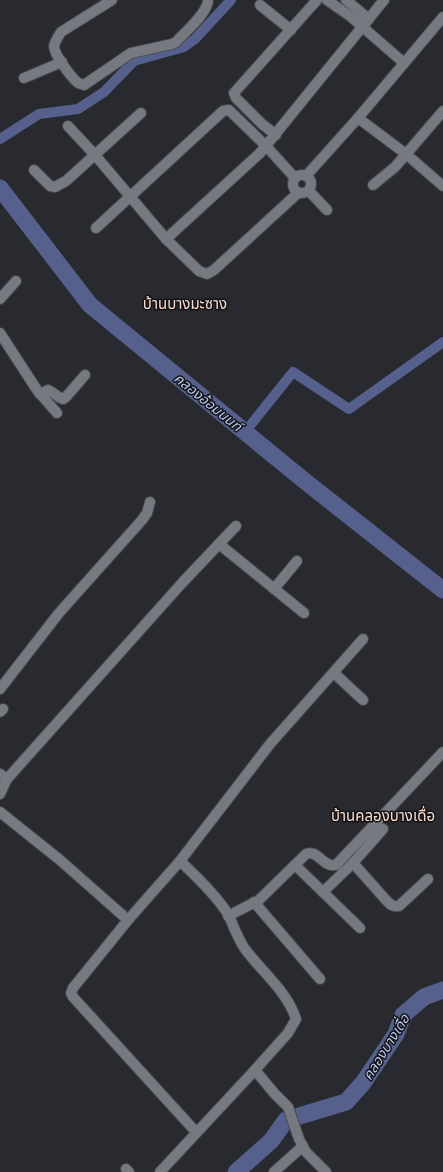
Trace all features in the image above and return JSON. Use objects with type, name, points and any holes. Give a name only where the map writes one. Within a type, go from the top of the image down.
[{"type":"street","points":[[112,0],[61,32],[57,39],[54,47],[57,55],[78,83],[84,85],[130,53],[176,42],[198,18],[208,4],[208,0]]},
{"type":"street","points":[[276,135],[262,124],[234,96],[234,94],[317,0]]},
{"type":"street","points":[[327,0],[350,16],[404,63]]},
{"type":"street","points":[[346,0],[369,19]]},
{"type":"street","points":[[166,239],[260,153],[384,0]]},
{"type":"street","points":[[260,5],[291,30]]},
{"type":"street","points":[[298,193],[295,191],[293,184],[358,118],[443,17]]},
{"type":"street","points":[[24,78],[62,62]]},
{"type":"street","points":[[68,126],[95,155],[131,197],[166,239],[199,271],[207,274],[214,270],[298,193],[302,194],[309,191],[311,188],[311,181],[301,177],[229,110],[223,110],[131,197],[96,228]]},
{"type":"street","points":[[34,170],[50,186],[56,187],[66,181],[141,112]]},
{"type":"street","points":[[373,185],[395,167],[443,112]]},
{"type":"street","points":[[358,118],[406,154],[443,185]]},
{"type":"street","points":[[309,191],[327,210]]},
{"type":"street","points":[[0,299],[16,281]]},
{"type":"street","points":[[0,333],[40,394],[57,412]]},
{"type":"street","points":[[40,394],[48,390],[53,391],[57,397],[63,399],[85,375]]},
{"type":"street","points":[[0,689],[59,613],[142,520],[147,513],[150,502]]},
{"type":"street","points":[[0,794],[3,776],[236,526]]},
{"type":"street","points":[[219,544],[304,613]]},
{"type":"street","points":[[274,589],[297,561]]},
{"type":"street","points":[[196,1132],[71,993],[73,988],[128,920],[180,861],[270,744],[364,639]]},
{"type":"street","points":[[334,673],[363,700]]},
{"type":"street","points":[[228,916],[259,900],[306,854],[310,852],[331,866],[336,865],[443,752]]},
{"type":"street","points":[[0,812],[60,860],[128,920]]},
{"type":"street","points":[[323,892],[353,863],[383,829]]},
{"type":"street","points":[[160,1172],[288,1033],[296,1019],[292,1008],[266,973],[245,949],[234,931],[228,916],[215,897],[180,861]]},
{"type":"street","points":[[353,863],[391,906],[395,907],[399,906],[428,879]]},
{"type":"street","points":[[295,865],[360,928]]},
{"type":"street","points":[[254,902],[320,979]]},
{"type":"street","points":[[255,1070],[288,1107],[306,1152],[326,1172]]},
{"type":"street","points":[[274,1172],[303,1146]]},
{"type":"waterway","points":[[0,139],[39,114],[78,109],[104,92],[134,61],[184,47],[195,39],[231,0]]},
{"type":"waterway","name":"คลองอ้อมนนท์","points":[[0,188],[90,305],[306,482],[443,590]]},
{"type":"waterway","points":[[245,432],[293,372],[349,409],[443,342]]},
{"type":"waterway","name":"คลองบางเดื่อ","points":[[236,1172],[271,1141],[286,1120],[346,1102],[363,1083],[396,1034],[403,1015],[424,997],[443,990]]},
{"type":"district","name":"บ้านบางมะซาง","points":[[185,304]]},
{"type":"district","name":"บ้านคลองบางเดื่อ","points":[[383,816]]}]
